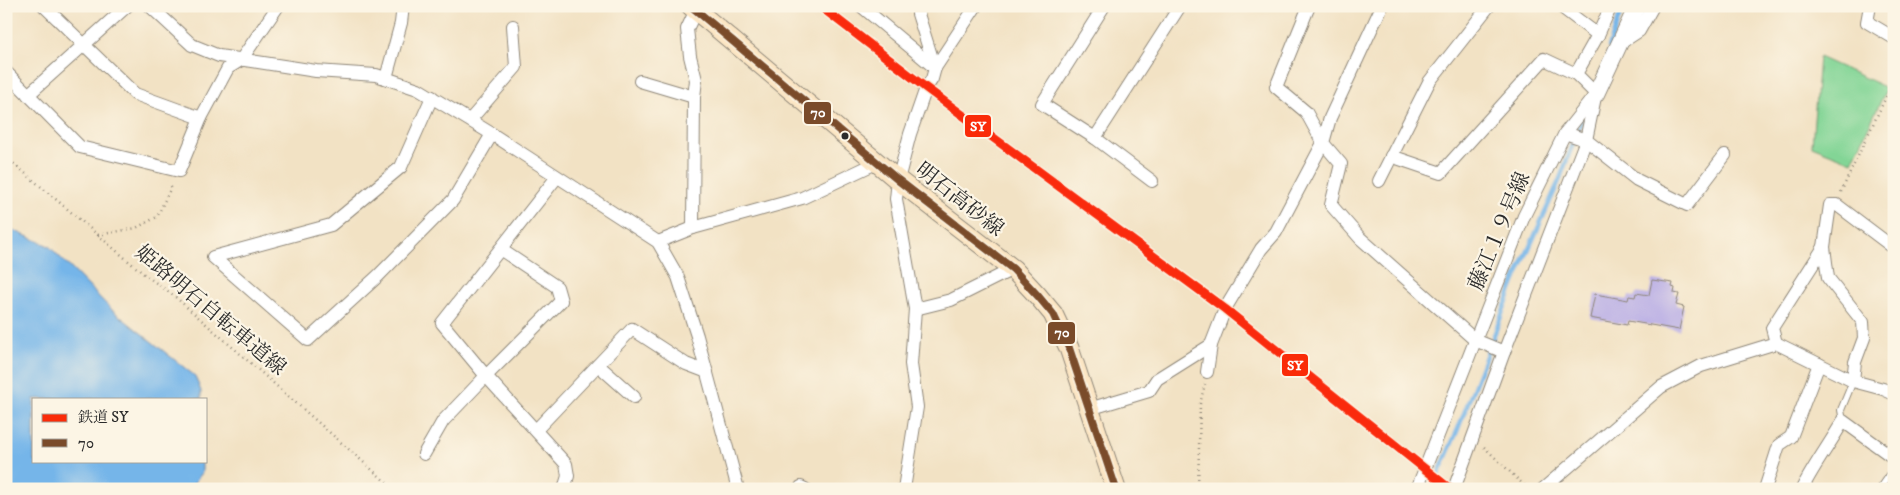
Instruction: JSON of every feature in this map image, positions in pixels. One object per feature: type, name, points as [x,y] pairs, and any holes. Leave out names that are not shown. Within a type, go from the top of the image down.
[{"type":"main road","name":"明石高砂線","points":[[693,8],[898,180],[1013,269],[1053,314],[1069,348],[1116,489]]},
{"type":"street","points":[[44,6],[135,94],[201,118]]},
{"type":"street","points":[[28,95],[127,6]]},
{"type":"street","points":[[150,6],[192,44],[219,56],[316,71],[376,75],[418,89],[492,134],[658,242],[678,277],[698,336],[738,489]]},
{"type":"street","points":[[6,72],[80,147],[179,171],[201,118],[228,68],[241,60],[278,6]]},
{"type":"street","points":[[386,78],[401,23],[403,6]]},
{"type":"street","points":[[861,6],[935,68]]},
{"type":"street","points":[[919,6],[918,14],[935,68]]},
{"type":"street","points":[[904,489],[916,407],[911,364],[915,309],[896,199],[898,180],[910,134],[926,88],[932,79],[935,68],[976,6]]},
{"type":"street","points":[[1095,138],[1180,6]]},
{"type":"street","points":[[1309,6],[1276,87],[1306,112],[1323,143],[1341,164],[1331,205],[1360,238],[1475,340],[1504,352]]},
{"type":"street","points":[[1208,372],[1211,345],[1225,309],[1260,249],[1276,232],[1323,143],[1330,118],[1382,6]]},
{"type":"street","points":[[1379,181],[1429,82],[1488,6]]},
{"type":"street","points":[[1560,6],[1598,35]]},
{"type":"street","points":[[1576,74],[1598,35],[1611,6]]},
{"type":"street","points":[[1454,489],[1504,352],[1586,140],[1596,94],[1637,6]]},
{"type":"street","points":[[1618,46],[1639,31],[1653,6]]},
{"type":"street","points":[[1870,6],[1867,22],[1894,38]]},
{"type":"street","points":[[1102,7],[1042,104],[1095,138],[1152,181]]},
{"type":"street","points":[[693,8],[687,28],[690,56],[696,80],[694,97],[693,228]]},
{"type":"street","points":[[470,120],[516,67],[513,26]]},
{"type":"street","points":[[1392,156],[1441,173],[1544,59],[1576,74],[1596,94]]},
{"type":"street","points":[[640,81],[694,97]]},
{"type":"street","name":"藤江１９号線","points":[[1417,489],[1524,216],[1565,133],[1596,94]]},
{"type":"street","points":[[432,97],[401,167],[331,225],[213,257],[308,340],[378,276],[453,200],[492,134]]},
{"type":"street","points":[[1565,133],[1586,140],[1637,180],[1687,205],[1725,155]]},
{"type":"street","points":[[658,242],[693,228],[802,198],[878,162]]},
{"type":"street","points":[[558,177],[442,323],[486,376],[566,464],[568,476],[564,489]]},
{"type":"street","points":[[1853,381],[1855,362],[1864,338],[1863,322],[1828,278],[1824,247],[1830,205],[1837,205],[1894,248]]},
{"type":"street","points":[[1776,343],[1772,328],[1824,247]]},
{"type":"street","points":[[424,454],[443,421],[561,301],[558,287],[500,249]]},
{"type":"street","points":[[915,309],[951,300],[1013,269]]},
{"type":"street","points":[[536,430],[632,329],[686,364],[707,372]]},
{"type":"street","points":[[1543,489],[1661,387],[1702,366],[1776,343],[1853,381],[1894,394]]},
{"type":"street","points":[[1089,408],[1149,391],[1157,379],[1211,345]]},
{"type":"street","points":[[1765,489],[1779,445],[1791,437],[1819,364]]},
{"type":"street","points":[[598,365],[634,397]]},
{"type":"street","points":[[1802,489],[1814,466],[1828,448],[1843,421],[1894,458]]},
{"type":"lane","points":[[1843,421],[1842,410],[1853,381]]},
{"type":"lane","points":[[1880,489],[1894,469]]},
{"type":"path","points":[[1837,205],[1840,194],[1894,80]]},
{"type":"path","name":"姫路明石自転車道線","points":[[6,157],[98,236],[195,314],[394,489]]},
{"type":"path","points":[[98,236],[136,228],[157,217],[179,171]]},
{"type":"path","points":[[1198,489],[1200,404],[1208,372]]},
{"type":"path","points":[[1474,437],[1528,489]]},
{"type":"green space","points":[[1819,57],[1887,88],[1852,162],[1812,146]]},
{"type":"water","points":[[6,227],[49,246],[112,310],[195,376],[201,391],[201,398],[32,398],[32,462],[202,462],[202,473],[189,489],[6,489]]},
{"type":"building","points":[[1652,280],[1673,283],[1674,293],[1679,294],[1676,305],[1684,307],[1679,330],[1628,321],[1627,325],[1590,318],[1595,294],[1628,300],[1629,296],[1635,297],[1636,293],[1649,295]]},
{"type":"waterway","points":[[1609,47],[1623,6]]},
{"type":"waterway","points":[[1432,489],[1458,429],[1515,280],[1559,181],[1582,120]]},
{"type":"rail line","name":"SY","points":[[820,6],[926,88],[1225,309],[1450,489]]},
{"type":"transit line","name":"70","points":[[691,6],[898,180],[1013,269],[1038,296],[1053,314],[1069,348],[1116,489]]}]
